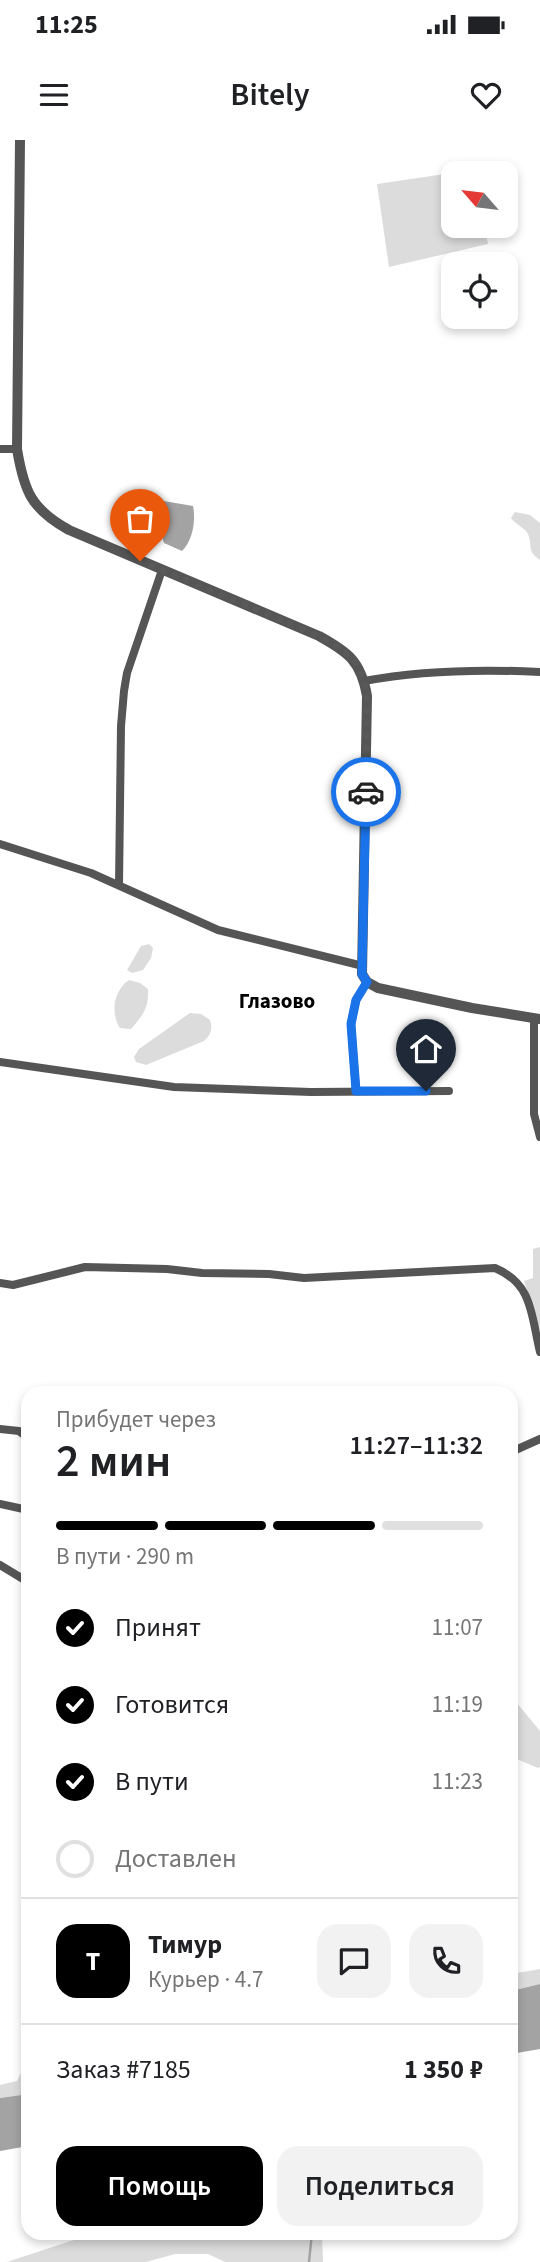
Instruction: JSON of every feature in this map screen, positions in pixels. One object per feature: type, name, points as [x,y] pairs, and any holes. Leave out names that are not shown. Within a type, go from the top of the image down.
[{"type":"street","points":[[20,140],[18,449],[21,472],[38,510],[69,530],[319,636],[351,656],[364,681],[367,707],[362,974],[367,982],[378,988],[537,1018],[534,1114],[540,1137]]},
{"type":"street","points":[[0,449],[18,449]]},
{"type":"street","points":[[119,885],[124,691],[127,673],[162,570]]},
{"type":"street","points":[[364,681],[436,671],[540,672]]},
{"type":"street","points":[[0,844],[119,885],[218,930],[363,966]]},
{"type":"street","points":[[356,1091],[352,1017],[356,1000],[367,982]]},
{"type":"street","points":[[0,1062],[174,1087],[449,1091]]},
{"type":"street","points":[[0,1283],[13,1285],[85,1267],[269,1274],[304,1278],[495,1268],[517,1279],[525,1291],[540,1352]]},
{"type":"street","points":[[0,1429],[21,1433]]},
{"type":"street","points":[[518,1449],[540,1439]]},
{"type":"street","points":[[0,1504],[21,1508]]},
{"type":"street","points":[[0,1565],[21,1578]]},
{"type":"shaded area","points":[[441,175],[441,238],[487,238],[488,244],[454,252],[441,252],[441,255],[389,267],[377,184]]},
{"type":"shaded area","points":[[152,499],[193,506],[193,530],[182,551],[164,543],[158,522],[148,506]]},
{"type":"shaded area","points":[[515,512],[530,515],[540,523],[540,560],[531,551],[527,532],[511,518]]},
{"type":"shaded area","points":[[149,944],[153,948],[151,958],[143,970],[132,973],[127,970],[141,946]]},
{"type":"shaded area","points":[[129,980],[148,989],[144,1011],[131,1029],[120,1028],[114,1009],[120,990]]},
{"type":"shaded area","points":[[190,1013],[201,1014],[210,1020],[211,1031],[204,1041],[146,1065],[136,1062],[134,1057],[139,1049]]},
{"type":"shaded area","points":[[540,1247],[540,1330],[524,1281],[533,1278],[533,1249]]},
{"type":"shaded area","points":[[518,1704],[540,1731],[540,1767],[519,1760]]},
{"type":"shaded area","points":[[540,1969],[540,1984],[518,1989],[518,1973]]},
{"type":"shaded area","points":[[540,1984],[540,2049],[518,2053],[518,1989]]},
{"type":"shaded area","points":[[21,2072],[21,2095],[0,2098],[0,2085],[17,2081]]},
{"type":"shaded area","points":[[21,2095],[21,2147],[0,2151],[0,2098]]},
{"type":"shaded area","points":[[74,2240],[322,2240],[323,2262],[225,2262],[208,2254],[175,2254],[146,2262],[7,2262]]},
{"type":"waterway","points":[[309,2262],[311,2240]]},
{"type":"way so far","points":[[140,561],[319,636],[351,656],[364,681],[367,696],[366,792]]},
{"type":"district","name":"Глазово","points":[[277,1001]]},
{"type":"route","points":[[366,792],[362,974],[367,982],[356,1000],[351,1024],[356,1091],[426,1091]]}]
